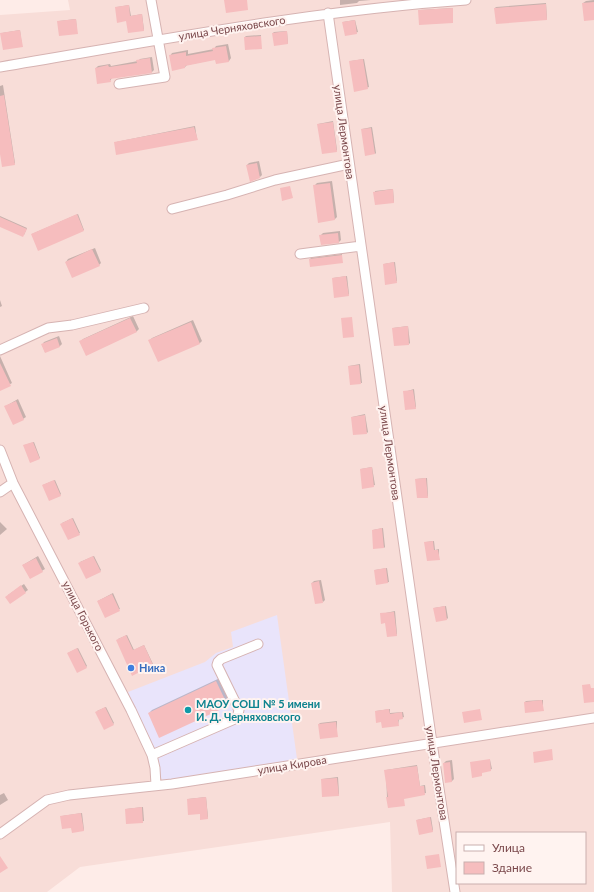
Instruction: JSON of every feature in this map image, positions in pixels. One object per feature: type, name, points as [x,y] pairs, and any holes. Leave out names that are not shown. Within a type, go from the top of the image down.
[{"type":"street","points":[[119,84],[165,77],[151,0]]},
{"type":"street","name":"улица Черняховского","points":[[0,68],[158,40],[328,13],[466,0]]},
{"type":"street","name":"улица Лермонтова","points":[[328,13],[432,743],[455,892]]},
{"type":"street","points":[[172,209],[227,196],[275,180],[349,164]]},
{"type":"street","points":[[300,254],[361,246]]},
{"type":"street","points":[[0,350],[48,328],[72,325],[144,308]]},
{"type":"street","name":"улица Горького","points":[[0,450],[13,482],[131,710],[152,755],[155,768],[156,785]]},
{"type":"street","points":[[0,492],[13,482]]},
{"type":"street","points":[[152,755],[237,718],[239,710],[218,665],[218,662],[221,659],[258,644]]},
{"type":"street","name":"улица Кирова","points":[[0,834],[47,800],[69,795],[180,782],[594,718]]},
{"type":"shaded area","points":[[68,0],[594,0],[594,892],[392,892],[390,822],[80,867],[47,892],[0,892],[0,15],[70,10]]},
{"type":"shaded area","points":[[277,615],[297,759],[203,776],[162,780],[128,692],[205,662],[216,653],[233,647],[231,632]]},
{"type":"building","points":[[224,0],[247,0],[248,10],[226,13]]},
{"type":"building","points":[[594,2],[594,20],[584,21],[582,3]]},
{"type":"building","points":[[546,4],[547,20],[496,24],[494,8]]},
{"type":"building","points":[[129,5],[130,16],[142,14],[144,31],[128,33],[126,21],[117,23],[115,7]]},
{"type":"building","points":[[453,8],[453,23],[419,25],[418,10]]},
{"type":"building","points":[[76,19],[78,34],[59,36],[57,21]]},
{"type":"building","points":[[355,20],[357,34],[345,36],[342,22]]},
{"type":"building","points":[[20,30],[23,47],[3,50],[0,33]]},
{"type":"building","points":[[287,31],[288,44],[274,46],[272,33]]},
{"type":"building","points":[[261,36],[262,49],[245,50],[244,37]]},
{"type":"building","points":[[226,46],[229,62],[216,64],[215,60],[185,66],[185,68],[172,71],[169,55],[186,52],[186,56],[213,51],[212,48]]},
{"type":"building","points":[[150,58],[152,73],[110,79],[111,82],[97,84],[95,68],[108,65],[109,67],[137,63],[136,60]]},
{"type":"building","points":[[363,59],[368,89],[354,92],[349,61]]},
{"type":"building","points":[[4,95],[15,165],[2,167],[0,154],[0,96]]},
{"type":"building","points":[[333,122],[337,152],[322,154],[317,124]]},
{"type":"building","points":[[194,127],[198,140],[116,155],[114,142]]},
{"type":"building","points":[[371,128],[375,154],[365,156],[361,129]]},
{"type":"building","points":[[257,163],[260,178],[250,182],[246,165]]},
{"type":"building","points":[[330,183],[335,220],[318,223],[313,185]]},
{"type":"building","points":[[290,186],[293,198],[282,201],[280,188]]},
{"type":"building","points":[[393,189],[394,203],[375,205],[373,192]]},
{"type":"building","points":[[77,214],[84,231],[38,251],[31,234]]},
{"type":"building","points":[[0,217],[27,229],[23,237],[0,227]]},
{"type":"building","points":[[338,233],[339,243],[321,245],[319,235]]},
{"type":"building","points":[[92,249],[100,266],[72,278],[65,262]]},
{"type":"building","points":[[342,255],[343,263],[310,267],[309,259]]},
{"type":"building","points":[[394,262],[397,283],[385,285],[383,264]]},
{"type":"building","points":[[346,276],[349,296],[334,298],[332,278]]},
{"type":"building","points":[[352,317],[354,337],[343,338],[341,318]]},
{"type":"building","points":[[130,318],[137,332],[86,356],[79,341]]},
{"type":"building","points":[[191,322],[200,344],[158,362],[148,340]]},
{"type":"building","points":[[408,326],[409,345],[394,346],[392,328]]},
{"type":"building","points":[[57,338],[60,347],[45,353],[41,344]]},
{"type":"building","points":[[0,363],[11,386],[0,391]]},
{"type":"building","points":[[359,365],[361,384],[350,385],[348,366]]},
{"type":"building","points":[[413,390],[416,409],[405,410],[403,391]]},
{"type":"building","points":[[16,401],[24,420],[13,425],[4,406]]},
{"type":"building","points":[[365,415],[367,434],[353,435],[351,417]]},
{"type":"building","points":[[33,442],[40,459],[30,463],[23,445]]},
{"type":"building","points":[[372,467],[374,487],[362,489],[360,469]]},
{"type":"building","points":[[426,478],[428,498],[417,498],[415,479]]},
{"type":"building","points":[[54,480],[61,496],[49,501],[42,485]]},
{"type":"building","points":[[72,518],[80,535],[68,540],[60,524]]},
{"type":"building","points":[[382,528],[384,548],[373,549],[372,530]]},
{"type":"building","points":[[433,541],[434,550],[438,550],[440,560],[427,561],[424,542]]},
{"type":"building","points":[[93,556],[101,572],[86,579],[78,563]]},
{"type":"building","points":[[36,558],[43,572],[30,579],[22,565]]},
{"type":"building","points":[[386,568],[388,583],[376,585],[374,570]]},
{"type":"building","points":[[319,581],[323,603],[315,604],[311,583]]},
{"type":"building","points":[[21,585],[26,593],[10,604],[5,597]]},
{"type":"building","points":[[112,594],[120,611],[105,618],[97,601]]},
{"type":"building","points":[[445,606],[447,620],[436,622],[433,608]]},
{"type":"building","points":[[394,612],[397,636],[387,637],[385,623],[381,624],[380,613]]},
{"type":"building","points":[[126,635],[133,650],[144,645],[153,665],[132,676],[116,640]]},
{"type":"building","points":[[77,648],[87,668],[77,673],[67,653]]},
{"type":"building","name":"МАОУ СОШ № 5 имени И. Д. Черняховского","points":[[216,681],[228,706],[159,738],[148,713]]},
{"type":"building","points":[[590,684],[591,688],[594,688],[594,702],[584,703],[582,685]]},
{"type":"building","points":[[542,700],[544,711],[525,713],[524,702]]},
{"type":"building","points":[[105,707],[114,725],[104,730],[95,712]]},
{"type":"building","points":[[389,709],[390,714],[402,712],[403,719],[398,720],[399,726],[382,728],[381,722],[376,723],[375,711]]},
{"type":"building","points":[[480,709],[482,720],[464,723],[462,712]]},
{"type":"building","points":[[336,722],[338,737],[320,739],[318,724]]},
{"type":"building","points":[[552,749],[553,760],[534,763],[533,752]]},
{"type":"building","points":[[490,759],[491,771],[482,773],[482,776],[472,778],[470,762]]},
{"type":"building","points":[[450,762],[452,782],[445,783],[443,763]]},
{"type":"building","points":[[417,766],[420,786],[424,786],[425,795],[404,799],[405,806],[388,808],[384,770]]},
{"type":"building","points":[[337,778],[339,796],[322,797],[321,779]]},
{"type":"building","points":[[206,797],[208,819],[200,820],[200,814],[188,815],[187,799]]},
{"type":"building","points":[[142,807],[143,823],[126,824],[125,809]]},
{"type":"building","points":[[81,813],[84,831],[72,833],[71,828],[62,829],[60,816]]},
{"type":"building","points":[[430,817],[433,832],[419,835],[416,820]]},
{"type":"building","points":[[439,854],[441,867],[427,869],[425,856]]},
{"type":"building","points":[[0,856],[8,868],[0,873]]},
{"type":"place","name":"Ника","points":[[131,668]]},
{"type":"place","name":"МАОУ СОШ № 5 имени И. Д. Черняховского","points":[[188,710]]}]
